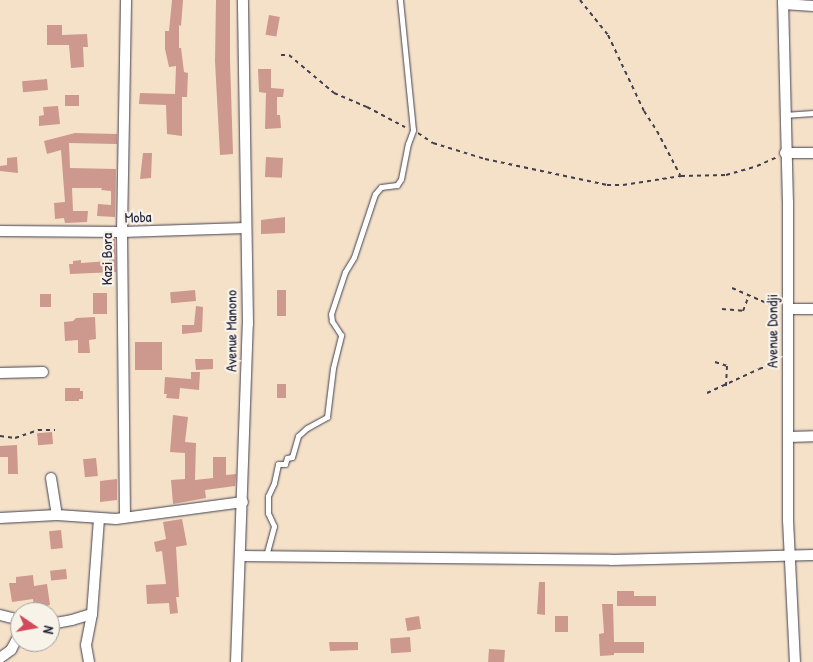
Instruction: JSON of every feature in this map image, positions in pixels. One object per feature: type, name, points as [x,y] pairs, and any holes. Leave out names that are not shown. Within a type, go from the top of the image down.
[{"type":"street","name":"Kazi Bora","points":[[125,517],[122,232],[126,0]]},
{"type":"street","name":"Avenue Manono","points":[[236,662],[248,324],[243,0]]},
{"type":"street","points":[[783,2],[813,6]]},
{"type":"street","name":"Avenue Dondji","points":[[783,2],[789,309],[787,361],[789,437],[788,520],[795,662]]},
{"type":"street","points":[[786,153],[813,152]]},
{"type":"street","name":"Moba","points":[[0,231],[122,232],[246,228]]},
{"type":"street","points":[[789,309],[813,309]]},
{"type":"street","points":[[0,373],[43,372]]},
{"type":"street","points":[[789,437],[813,436]]},
{"type":"street","points":[[51,478],[57,515]]},
{"type":"street","points":[[0,518],[57,515],[99,518],[125,517],[243,502]]},
{"type":"street","points":[[89,662],[86,645],[92,614],[99,518]]},
{"type":"street","points":[[241,556],[611,560],[813,555]]},
{"type":"street","points":[[60,622],[92,614]]},
{"type":"lane","points":[[265,557],[274,526],[268,514],[268,496],[274,483],[278,464],[285,464],[287,458],[292,457],[298,436],[307,428],[328,417],[333,368],[342,334],[332,322],[331,314],[336,297],[345,272],[354,257],[375,194],[381,187],[397,185],[401,179],[408,144],[413,130],[412,106],[404,57],[400,0]]},
{"type":"lane","points":[[784,115],[813,113]]},
{"type":"path","points":[[580,0],[608,35],[644,111],[681,176]]},
{"type":"path","points":[[281,55],[289,55],[334,93],[368,107],[413,130],[432,143],[470,155],[607,185],[623,185],[681,176],[726,174],[757,166],[786,153]]},
{"type":"path","points":[[732,288],[780,309],[789,309]]},
{"type":"path","points":[[722,309],[743,312],[749,295]]},
{"type":"path","points":[[708,393],[759,369],[787,361]]},
{"type":"path","points":[[715,362],[727,366],[726,386]]},
{"type":"path","points":[[0,436],[15,438],[38,430],[55,430]]},
{"type":"building","points":[[172,0],[183,0],[181,26],[179,25],[179,48],[181,48],[184,72],[188,73],[187,97],[182,97],[182,136],[167,134],[166,105],[139,104],[140,93],[175,94],[176,66],[169,67],[165,49],[165,31],[169,31]]},
{"type":"building","points":[[216,0],[230,0],[233,154],[220,155],[215,61]]},
{"type":"building","points":[[269,15],[280,17],[276,37],[266,35]]},
{"type":"building","points":[[47,25],[62,25],[62,35],[87,34],[88,47],[83,47],[84,67],[71,68],[69,45],[47,45]]},
{"type":"building","points":[[258,69],[271,69],[271,88],[284,89],[283,97],[277,97],[277,115],[280,115],[281,128],[265,129],[266,93],[259,92]]},
{"type":"building","points":[[47,79],[48,90],[23,92],[22,81]]},
{"type":"building","points":[[65,95],[79,95],[79,106],[65,106]]},
{"type":"building","points":[[58,106],[60,124],[39,126],[39,116],[44,115],[43,107]]},
{"type":"building","points":[[75,133],[117,134],[117,144],[69,143],[70,168],[116,169],[115,217],[97,216],[98,204],[111,205],[111,191],[101,190],[102,188],[72,188],[73,211],[88,211],[87,222],[65,223],[64,218],[55,219],[54,203],[65,202],[61,150],[47,154],[44,141]]},
{"type":"building","points":[[143,153],[152,153],[151,178],[140,179]]},
{"type":"building","points":[[17,157],[18,173],[0,171],[0,166],[7,165],[7,158]]},
{"type":"building","points":[[266,157],[283,158],[282,178],[265,177]]},
{"type":"building","points":[[285,217],[285,233],[261,234],[261,220]]},
{"type":"building","points":[[108,239],[115,239],[116,272],[70,274],[69,264],[73,264],[73,261],[81,260],[81,263],[109,261]]},
{"type":"building","points":[[195,290],[196,301],[171,303],[170,292]]},
{"type":"building","points":[[277,290],[286,290],[286,316],[277,316]]},
{"type":"building","points":[[93,293],[107,293],[107,314],[93,314]]},
{"type":"building","points":[[40,294],[51,294],[51,307],[40,307]]},
{"type":"building","points":[[196,306],[203,307],[202,332],[182,334],[182,325],[194,325]]},
{"type":"building","points":[[95,317],[96,339],[89,340],[90,353],[78,353],[78,340],[65,341],[64,322],[73,321],[76,318]]},
{"type":"building","points":[[135,342],[162,342],[162,370],[135,370]]},
{"type":"building","points":[[195,359],[213,359],[213,369],[196,370]]},
{"type":"building","points":[[191,372],[200,372],[199,390],[180,388],[179,399],[166,398],[167,394],[164,394],[165,377],[191,379]]},
{"type":"building","points":[[277,384],[286,384],[286,398],[277,398]]},
{"type":"building","points":[[65,388],[80,388],[80,391],[83,391],[83,399],[79,399],[79,401],[65,401]]},
{"type":"building","points":[[173,415],[188,417],[185,442],[196,443],[195,480],[213,478],[213,457],[226,457],[226,475],[236,474],[235,486],[205,490],[206,498],[173,504],[171,480],[185,479],[185,453],[170,452]]},
{"type":"building","points":[[52,432],[53,444],[38,445],[37,433]]},
{"type":"building","points":[[17,445],[18,474],[8,474],[8,457],[0,457],[0,446]]},
{"type":"building","points":[[96,458],[98,476],[85,477],[83,459]]},
{"type":"building","points":[[117,479],[117,500],[100,502],[100,481]]},
{"type":"building","points":[[182,519],[187,545],[176,547],[179,597],[176,597],[178,613],[170,614],[169,603],[147,604],[146,585],[166,584],[162,551],[156,552],[154,542],[166,539],[163,522]]},
{"type":"building","points":[[61,530],[63,548],[51,549],[49,531]]},
{"type":"building","points":[[66,569],[67,579],[51,581],[50,571]]},
{"type":"building","points":[[33,575],[34,586],[47,584],[50,602],[33,602],[33,599],[12,602],[9,583],[16,583],[16,577]]},
{"type":"building","points":[[539,582],[545,582],[545,615],[537,614]]},
{"type":"building","points":[[617,591],[634,591],[634,596],[656,596],[656,606],[617,606]]},
{"type":"building","points":[[602,604],[613,604],[614,642],[644,642],[644,653],[614,653],[614,655],[600,656],[599,634],[604,633]]},
{"type":"building","points":[[419,616],[421,629],[407,631],[405,618]]},
{"type":"building","points":[[555,616],[568,616],[568,632],[555,632]]},
{"type":"building","points":[[410,637],[411,652],[391,653],[390,638]]},
{"type":"building","points":[[329,642],[358,642],[358,650],[330,651]]},
{"type":"building","points":[[489,649],[505,650],[504,662],[488,662]]}]
